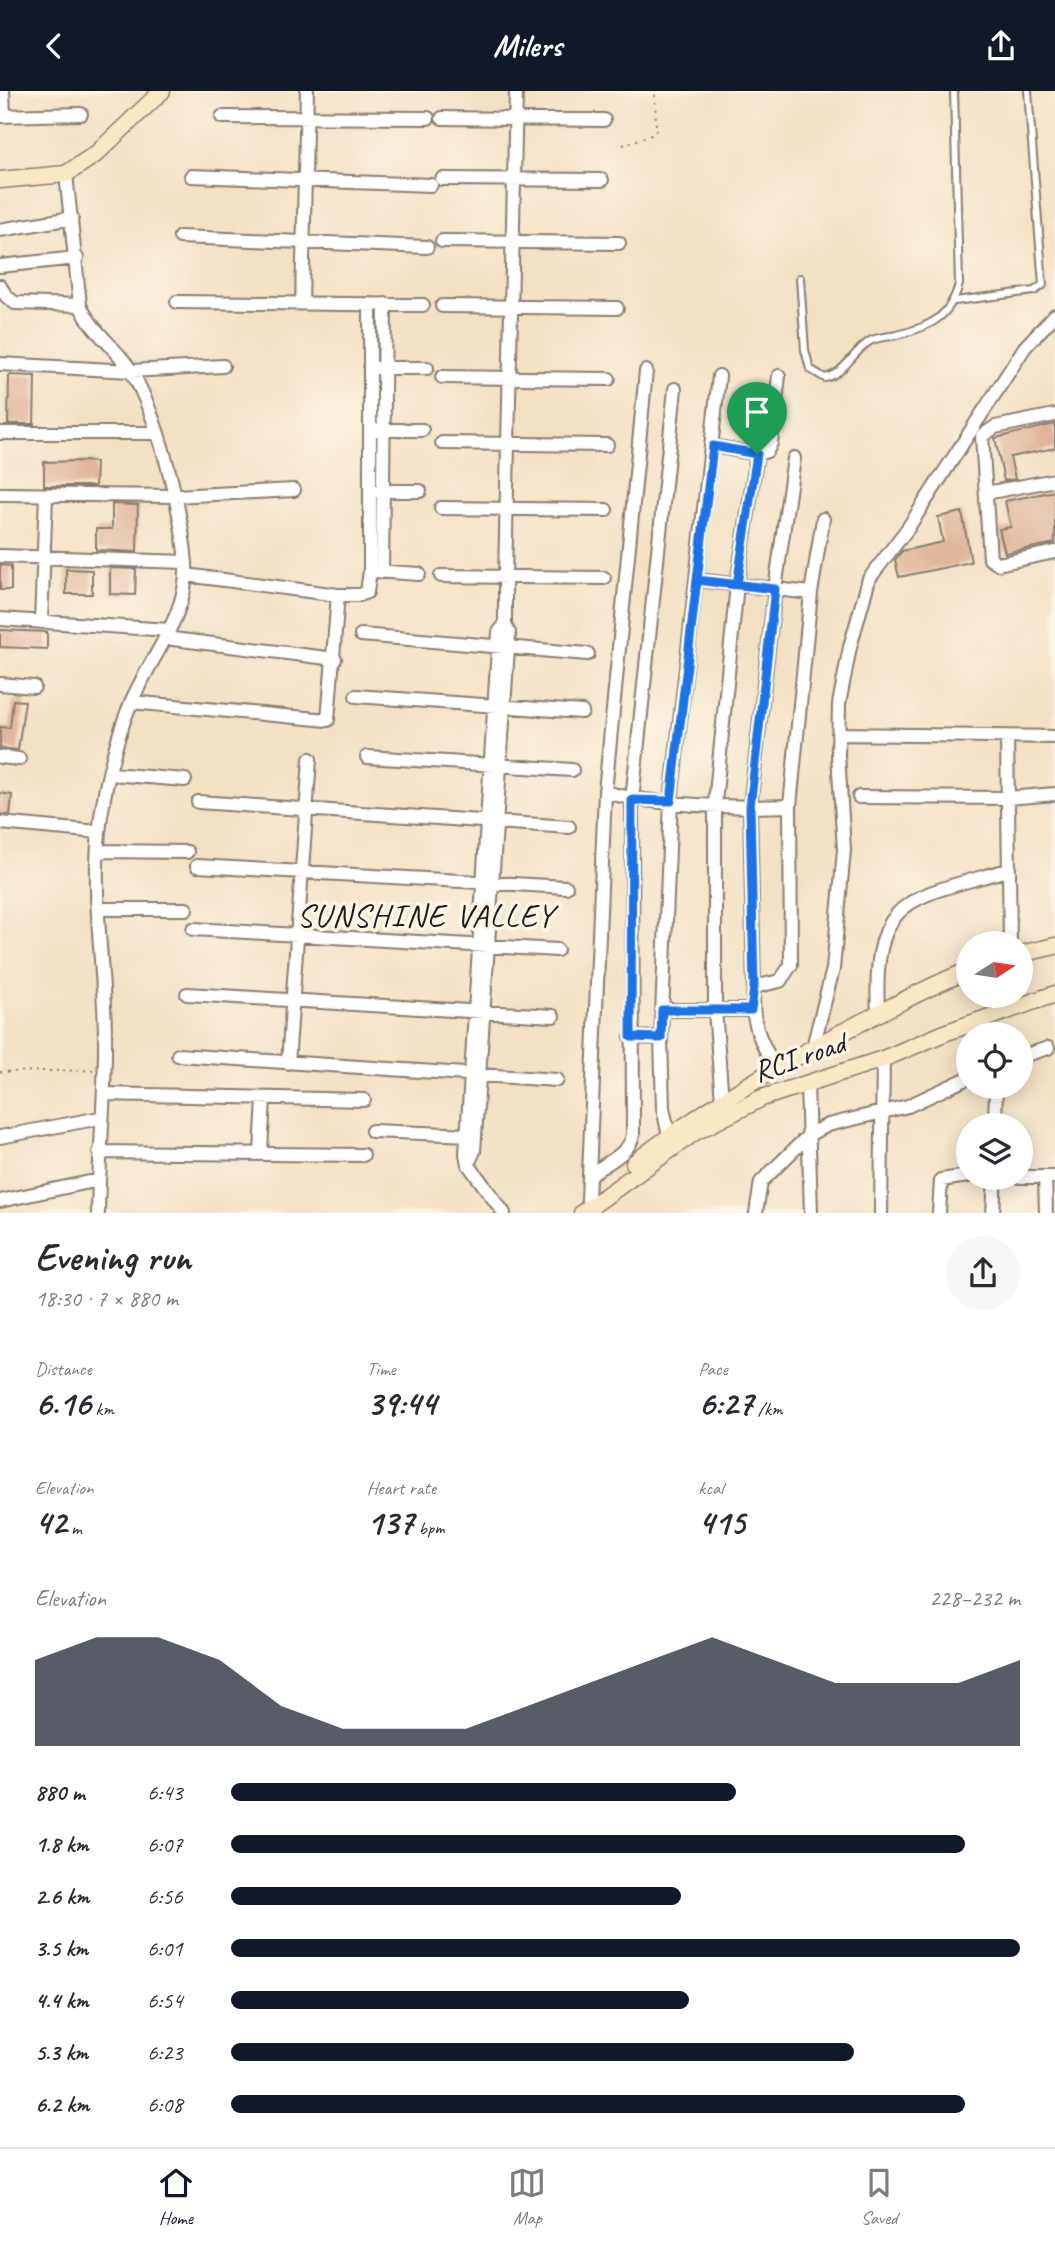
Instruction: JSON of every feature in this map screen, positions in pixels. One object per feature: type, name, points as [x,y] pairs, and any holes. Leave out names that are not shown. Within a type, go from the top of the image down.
[{"type":"main road","points":[[0,180],[66,174],[96,155],[162,91]]},
{"type":"main road","points":[[1033,951],[1055,946]]},
{"type":"main road","points":[[570,1213],[585,1206],[669,1136],[776,1067],[956,977]]},
{"type":"main road","name":"RCI road","points":[[585,1206],[695,1132],[762,1098],[883,1059],[947,1032],[1055,994]]},
{"type":"street","points":[[3,91],[2,116],[82,114]]},
{"type":"street","points":[[302,303],[307,91]]},
{"type":"street","points":[[504,1213],[468,1164],[500,705],[503,647],[499,632],[505,625],[516,91]]},
{"type":"street","points":[[222,117],[428,118]]},
{"type":"street","points":[[442,118],[604,120]]},
{"type":"street","points":[[66,174],[80,305],[87,322],[131,371],[157,433],[174,496],[186,568],[167,634],[131,702],[119,736],[99,832],[104,1094],[100,1118],[98,1213]]},
{"type":"street","points":[[191,176],[305,183],[602,180]]},
{"type":"street","points":[[0,230],[72,218]]},
{"type":"street","points":[[180,237],[427,247]]},
{"type":"street","points":[[442,241],[619,243]]},
{"type":"street","points":[[0,266],[77,258]]},
{"type":"street","points":[[0,286],[15,303],[80,305]]},
{"type":"street","points":[[177,302],[423,305]]},
{"type":"street","points":[[370,304],[368,491],[376,571]]},
{"type":"street","points":[[0,557],[186,568],[338,595],[360,595],[367,592],[376,571],[382,491],[384,305]]},
{"type":"street","points":[[442,306],[617,308]]},
{"type":"street","points":[[813,1047],[834,962],[844,850],[839,704],[850,647],[869,579],[908,528],[1025,347],[1055,315]]},
{"type":"street","points":[[0,364],[131,371],[223,366]]},
{"type":"street","points":[[370,367],[427,368]]},
{"type":"street","points":[[585,1206],[591,1174],[605,792],[646,371]]},
{"type":"street","points":[[669,1136],[663,1108],[661,1038],[671,801],[719,376]]},
{"type":"street","points":[[713,446],[757,454],[766,451],[771,443],[779,376]]},
{"type":"street","points":[[442,377],[609,379]]},
{"type":"street","points":[[591,1174],[624,1151],[632,1141],[632,800],[675,389]]},
{"type":"street","points":[[1055,415],[996,427],[982,436],[990,559],[998,564],[1055,552]]},
{"type":"street","points":[[368,429],[422,430]]},
{"type":"street","points":[[0,433],[157,433]]},
{"type":"street","points":[[442,443],[607,445]]},
{"type":"street","points":[[722,1101],[715,1010],[715,803],[737,585],[757,454]]},
{"type":"street","points":[[776,1067],[761,1045],[751,1010],[754,987],[750,807],[775,589],[794,458]]},
{"type":"street","points":[[986,493],[1055,481]]},
{"type":"street","points":[[0,494],[174,496],[294,490]]},
{"type":"street","points":[[368,491],[420,491]]},
{"type":"street","points":[[41,622],[46,496]]},
{"type":"street","points":[[441,508],[606,510]]},
{"type":"street","points":[[754,987],[780,981],[791,965],[790,806],[811,593],[823,519]]},
{"type":"street","points":[[376,571],[419,574]]},
{"type":"street","points":[[442,576],[604,578]]},
{"type":"street","points":[[697,580],[811,593]]},
{"type":"street","points":[[131,702],[323,722],[330,718],[338,595]]},
{"type":"street","points":[[0,619],[167,634],[335,659]]},
{"type":"street","points":[[360,635],[588,654]]},
{"type":"street","points":[[0,684],[34,687]]},
{"type":"street","points":[[356,696],[582,712]]},
{"type":"street","points":[[838,734],[1055,737]]},
{"type":"street","points":[[1007,738],[1010,931]]},
{"type":"street","points":[[0,757],[19,759]]},
{"type":"street","points":[[367,757],[572,770]]},
{"type":"street","points":[[288,1063],[310,759]]},
{"type":"street","points":[[111,774],[186,779]]},
{"type":"street","points":[[605,792],[632,800],[750,807],[790,806]]},
{"type":"street","points":[[859,797],[1008,797],[1055,794]]},
{"type":"street","points":[[198,803],[569,827]]},
{"type":"street","points":[[0,823],[99,832]]},
{"type":"street","points":[[99,851],[187,852]]},
{"type":"street","points":[[197,866],[566,887]]},
{"type":"street","points":[[878,1014],[878,952],[893,915],[918,896],[1007,870]]},
{"type":"street","points":[[99,909],[186,909]]},
{"type":"street","points":[[193,929],[557,950]]},
{"type":"street","points":[[187,994],[553,1016]]},
{"type":"street","points":[[662,1010],[751,1010]]},
{"type":"street","points":[[631,1037],[661,1038]]},
{"type":"street","points":[[1033,1052],[1048,1048]]},
{"type":"street","points":[[178,1055],[557,1080]]},
{"type":"street","points":[[881,1213],[883,1059]]},
{"type":"street","points":[[807,1082],[811,1213]]},
{"type":"street","points":[[756,1213],[761,1182],[810,1134],[828,1125],[908,1106],[956,1084]]},
{"type":"street","points":[[104,1094],[364,1100]]},
{"type":"street","points":[[261,1151],[264,1098]]},
{"type":"street","points":[[0,1137],[100,1118]]},
{"type":"street","points":[[372,1131],[470,1135]]},
{"type":"street","points":[[99,1152],[261,1151],[363,1155]]},
{"type":"street","points":[[1046,1213],[1050,1177]]},
{"type":"street","points":[[939,1213],[941,1180],[956,1178]]},
{"type":"street","points":[[0,1201],[99,1179]]},
{"type":"street","points":[[993,1213],[994,1190]]},
{"type":"lane","points":[[800,278],[805,351],[810,369],[825,378],[842,371],[859,349],[873,339],[933,324],[947,313],[955,301],[959,284],[954,91]]},
{"type":"lane","points":[[955,301],[1034,291],[1042,285],[1028,91]]},
{"type":"path","points":[[623,145],[651,135],[656,130],[655,91]]},
{"type":"path","points":[[0,1072],[104,1070]]},
{"type":"building","points":[[9,375],[35,376],[34,424],[8,424]]},
{"type":"building","points":[[1055,424],[1055,448],[1010,457],[1015,479],[1004,481],[995,438]]},
{"type":"building","points":[[44,462],[96,462],[95,486],[44,486]]},
{"type":"building","points":[[1055,491],[1055,543],[1005,553],[999,529],[1011,527],[1005,501]]},
{"type":"building","points":[[112,504],[138,505],[137,552],[96,550],[96,529],[112,529]]},
{"type":"building","points":[[962,512],[971,562],[899,577],[895,560],[902,551],[943,542],[938,517]]},
{"type":"building","points":[[0,565],[11,566],[11,590],[0,590]]},
{"type":"building","points":[[110,568],[136,569],[135,595],[110,594]]},
{"type":"building","points":[[66,569],[92,570],[92,594],[66,594]]},
{"type":"building","points":[[0,630],[47,632],[47,649],[0,647]]},
{"type":"building","points":[[13,700],[25,701],[18,750],[0,748],[0,727],[10,728]]},
{"type":"building","points":[[0,793],[12,795],[10,815],[0,814]]},
{"type":"district","name":"SUNSHINE VALLEY","points":[[426,915]]},
{"type":"route","points":[[757,454],[713,446],[697,580],[775,589],[750,807],[754,987],[751,1010],[662,1010],[661,1038],[631,1037],[632,800],[671,801],[697,580],[737,585],[757,454]]}]
